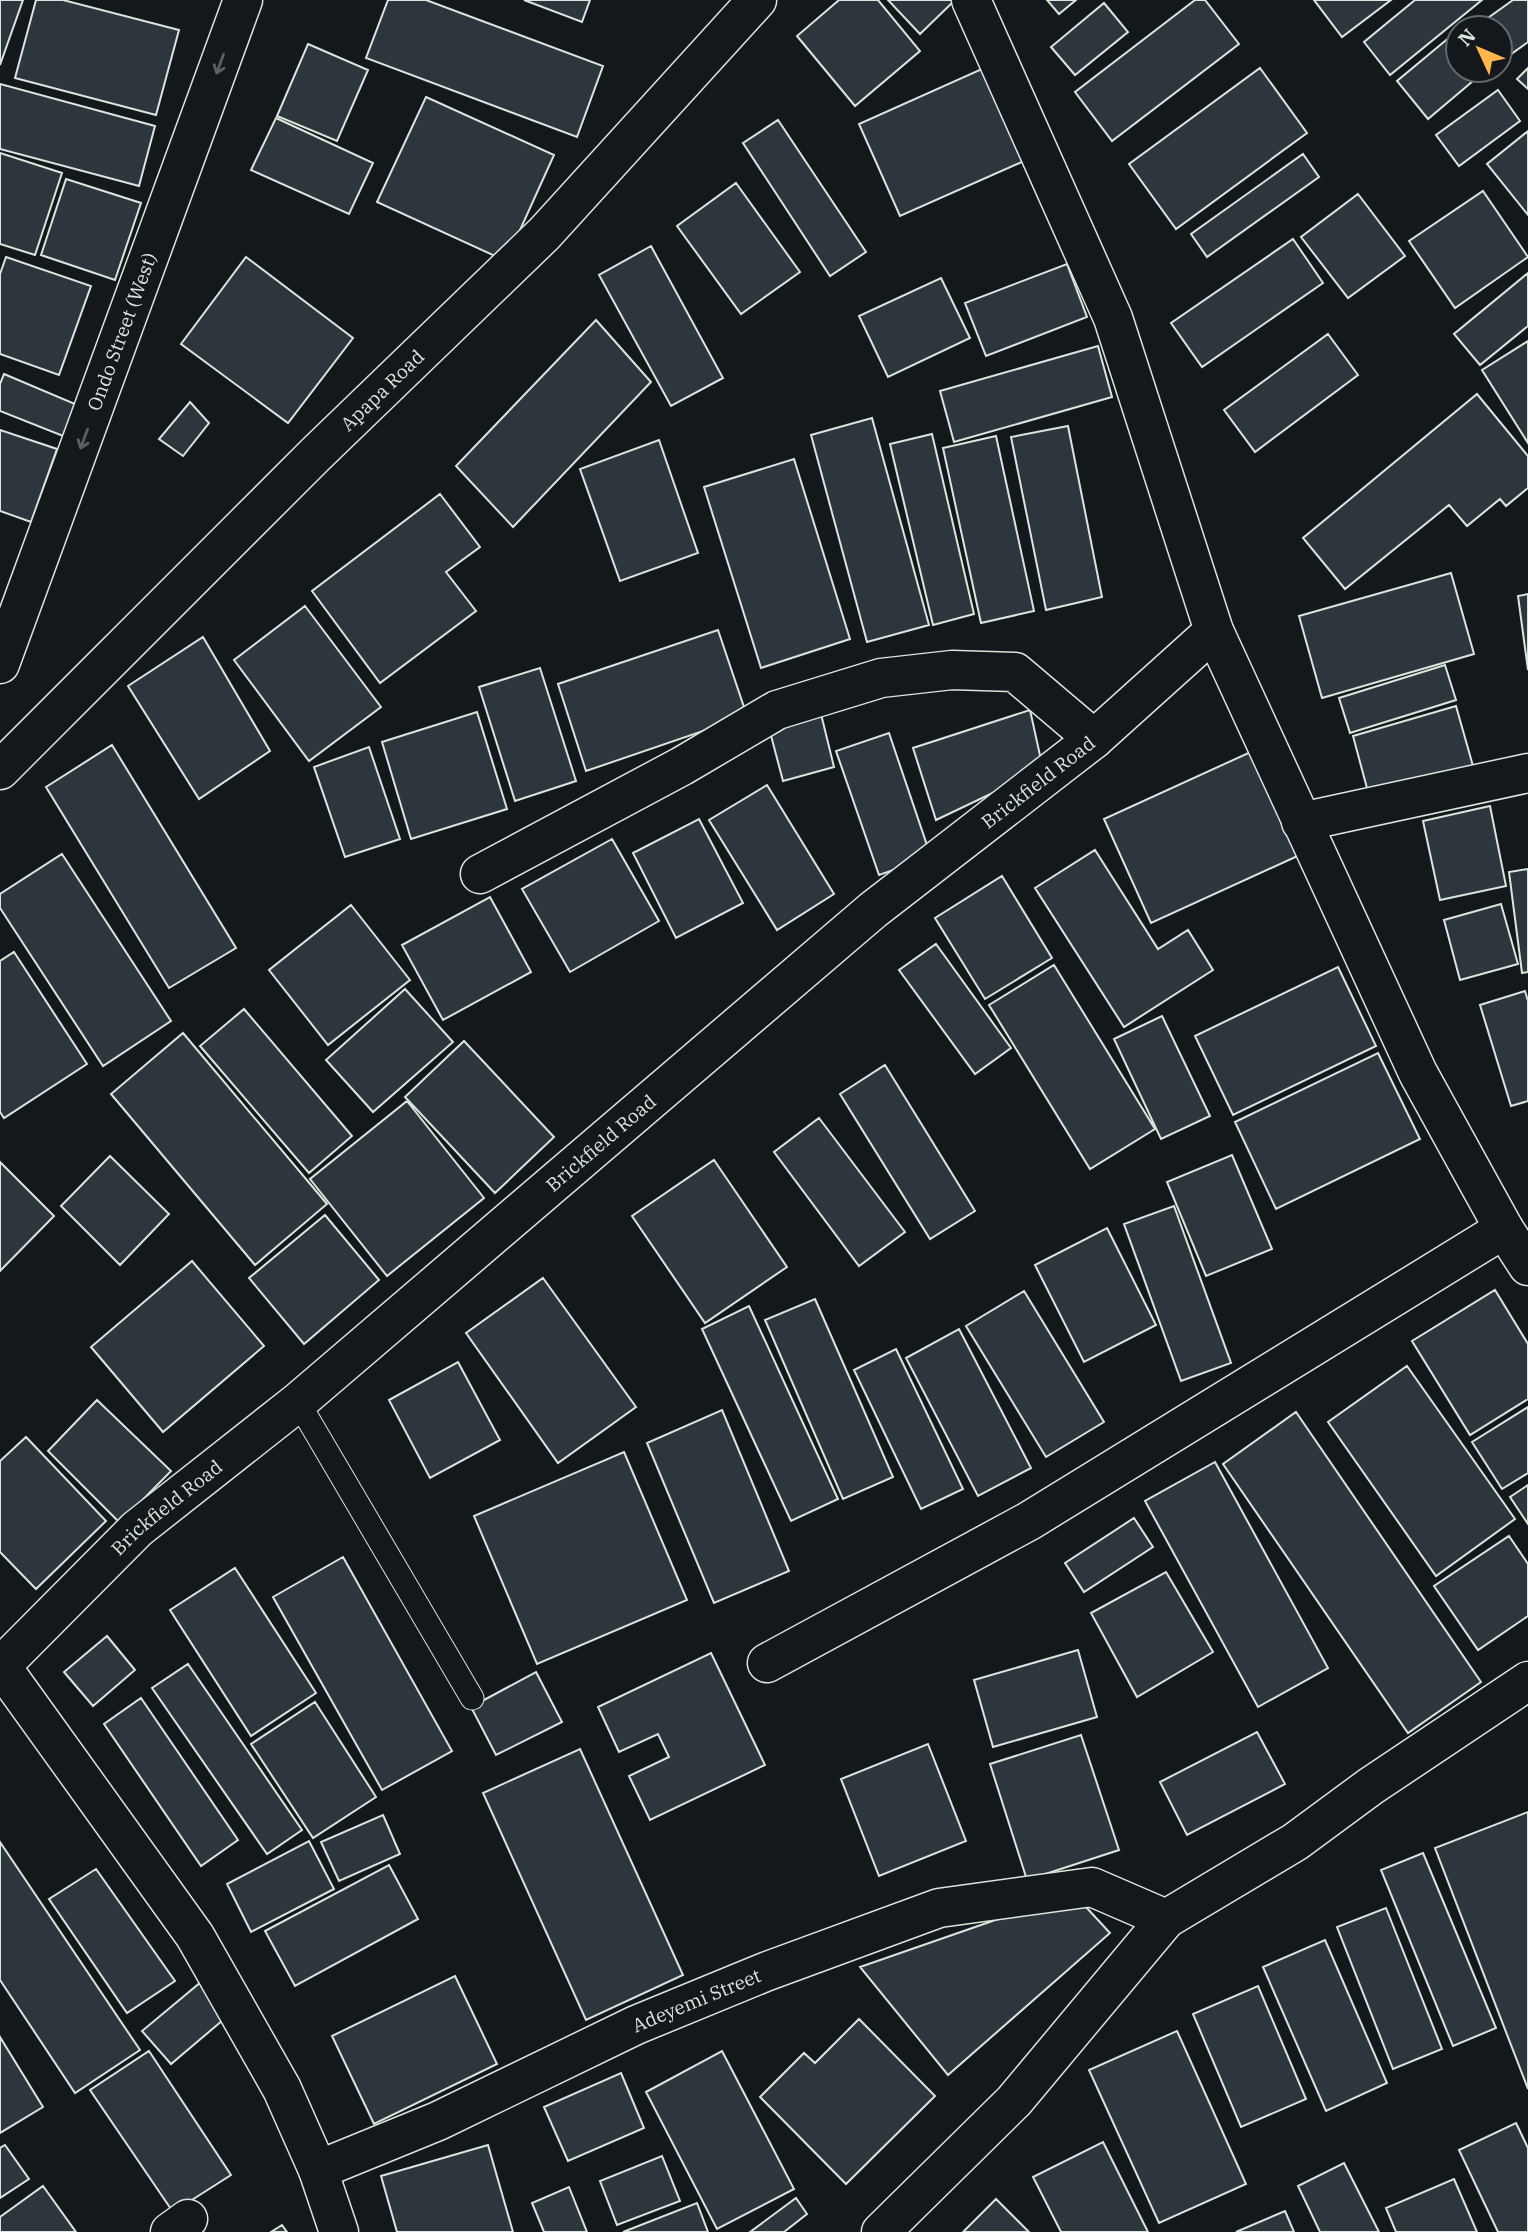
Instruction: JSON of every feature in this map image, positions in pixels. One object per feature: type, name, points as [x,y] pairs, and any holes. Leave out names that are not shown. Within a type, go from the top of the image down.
[{"type":"street","name":"Ondo Street (West)","points":[[0,664],[10,610],[243,0]]},
{"type":"street","name":"Apapa Road","points":[[0,771],[306,463],[544,234],[757,0]]},
{"type":"street","points":[[971,0],[1113,318],[1214,631],[1418,1073],[1504,1229],[1528,1266]]},
{"type":"street","name":"Brickfield Road","points":[[0,1666],[137,1529],[298,1402],[863,919],[1094,739],[1214,631]]},
{"type":"street","points":[[480,874],[682,766],[777,710],[881,678],[952,670],[1015,671],[1094,739]]},
{"type":"street","points":[[1301,822],[1528,773]]},
{"type":"street","points":[[767,1663],[1029,1521],[1504,1229]]},
{"type":"street","points":[[0,1666],[195,1936],[282,2089],[318,2171],[339,2232]]},
{"type":"street","points":[[881,2232],[1014,2101],[1166,1919],[1295,1842],[1371,1786],[1528,1681]]},
{"type":"street","name":"Adeyemi Street","points":[[318,2171],[438,2121],[636,2025],[790,1962],[939,1908],[1092,1887],[1166,1919]]},
{"type":"lane","points":[[298,1402],[472,1698]]},
{"type":"building","points":[[0,0],[23,0],[0,65]]},
{"type":"building","points":[[36,0],[63,0],[179,30],[156,115],[15,78]]},
{"type":"building","points":[[388,0],[426,0],[603,66],[577,137],[366,58]]},
{"type":"building","points":[[524,0],[590,0],[582,22]]},
{"type":"building","points":[[839,0],[878,0],[920,51],[855,106],[797,36]]},
{"type":"building","points":[[888,0],[955,0],[920,34]]},
{"type":"building","points":[[1047,0],[1076,0],[1059,14]]},
{"type":"building","points":[[1195,0],[1205,0],[1239,44],[1112,141],[1075,92]]},
{"type":"building","points":[[1314,0],[1391,0],[1342,37]]},
{"type":"building","points":[[1415,0],[1482,0],[1465,14],[1444,14],[1444,31],[1390,75],[1364,42]]},
{"type":"building","points":[[1513,0],[1528,0],[1528,42],[1514,52],[1514,14],[1494,14]]},
{"type":"building","points":[[1104,3],[1128,32],[1075,75],[1051,47]]},
{"type":"building","points":[[1444,42],[1444,84],[1469,84],[1428,119],[1397,81]]},
{"type":"building","points":[[308,44],[368,70],[337,141],[277,116]]},
{"type":"building","points":[[984,68],[1024,161],[900,216],[859,124]]},
{"type":"building","points":[[1260,68],[1307,133],[1176,229],[1129,164]]},
{"type":"building","points":[[1528,68],[1528,89],[1517,79]]},
{"type":"building","points":[[0,84],[155,126],[139,186],[0,149]]},
{"type":"building","points":[[1498,90],[1520,121],[1459,166],[1436,135]]},
{"type":"building","points":[[426,97],[554,155],[506,261],[377,202]]},
{"type":"building","points":[[276,118],[373,163],[349,214],[251,170]]},
{"type":"building","points":[[778,120],[866,252],[830,276],[743,143]]},
{"type":"building","points":[[1528,131],[1528,215],[1487,164]]},
{"type":"building","points":[[0,153],[62,173],[35,255],[0,244]]},
{"type":"building","points":[[1303,154],[1319,177],[1207,257],[1191,234]]},
{"type":"building","points":[[66,179],[141,203],[115,280],[41,255]]},
{"type":"building","points":[[736,183],[800,272],[741,314],[677,226]]},
{"type":"building","points":[[1483,191],[1528,257],[1455,308],[1409,241]]},
{"type":"building","points":[[1358,194],[1405,256],[1348,298],[1301,237]]},
{"type":"building","points":[[1293,239],[1323,283],[1202,367],[1171,323]]},
{"type":"building","points":[[651,246],[723,378],[671,406],[599,275]]},
{"type":"building","points":[[6,257],[91,286],[59,375],[0,354],[0,274]]},
{"type":"building","points":[[246,257],[353,338],[288,423],[181,344]]},
{"type":"building","points":[[1067,264],[1087,317],[986,356],[965,303]]},
{"type":"building","points":[[1528,273],[1528,326],[1480,365],[1454,334]]},
{"type":"building","points":[[941,278],[970,338],[888,377],[859,316]]},
{"type":"building","points":[[596,320],[651,382],[513,527],[456,466]]},
{"type":"building","points":[[1328,334],[1358,375],[1255,452],[1224,410]]},
{"type":"building","points":[[1528,341],[1528,443],[1482,370]]},
{"type":"building","points":[[1098,346],[1112,397],[954,442],[940,391]]},
{"type":"building","points":[[4,374],[75,404],[63,436],[0,411],[0,384]]},
{"type":"building","points":[[1477,394],[1528,456],[1528,488],[1506,506],[1500,499],[1467,526],[1449,505],[1345,589],[1303,538]]},
{"type":"building","points":[[190,402],[209,423],[183,456],[159,439]]},
{"type":"building","points":[[872,418],[929,625],[867,642],[811,435]]},
{"type":"building","points":[[1068,426],[1102,597],[1046,610],[1011,437]]},
{"type":"building","points":[[0,430],[57,449],[31,522],[0,511]]},
{"type":"building","points":[[932,434],[974,614],[933,625],[890,444]]},
{"type":"building","points":[[996,436],[1034,611],[981,623],[943,448]]},
{"type":"building","points":[[659,440],[698,553],[620,581],[580,469]]},
{"type":"building","points":[[794,459],[850,639],[761,668],[704,487]]},
{"type":"building","points":[[440,494],[480,547],[446,572],[476,611],[380,683],[312,591]]},
{"type":"building","points":[[1451,573],[1474,654],[1322,698],[1299,616]]},
{"type":"building","points":[[1528,594],[1528,670],[1518,596]]},
{"type":"building","points":[[305,606],[381,707],[309,761],[234,660]]},
{"type":"building","points":[[718,630],[747,716],[586,771],[558,684]]},
{"type":"building","points":[[203,637],[270,751],[199,799],[128,686]]},
{"type":"building","points":[[1445,665],[1456,700],[1350,733],[1339,698]]},
{"type":"building","points":[[540,668],[576,781],[515,801],[479,687]]},
{"type":"building","points":[[1456,706],[1475,773],[1371,803],[1353,736]]},
{"type":"building","points":[[1030,710],[1043,769],[936,820],[913,748]]},
{"type":"building","points":[[477,712],[507,809],[411,839],[382,742]]},
{"type":"building","points":[[821,714],[834,767],[783,781],[769,728]]},
{"type":"building","points":[[889,733],[931,857],[879,875],[836,751]]},
{"type":"building","points":[[112,745],[236,948],[169,988],[46,787]]},
{"type":"building","points":[[369,747],[400,839],[345,857],[314,767]]},
{"type":"building","points":[[1255,750],[1302,854],[1151,923],[1104,819]]},
{"type":"building","points":[[767,785],[834,894],[777,930],[709,820]]},
{"type":"building","points":[[1490,806],[1506,886],[1440,900],[1423,821]]},
{"type":"building","points":[[699,819],[743,903],[676,938],[633,853]]},
{"type":"building","points":[[612,839],[659,921],[570,972],[522,889]]},
{"type":"building","points":[[1095,850],[1158,949],[1188,930],[1213,970],[1124,1027],[1035,888]]},
{"type":"building","points":[[62,854],[171,1021],[103,1066],[0,908],[0,894]]},
{"type":"building","points":[[1528,869],[1528,972],[1522,973],[1509,872]]},
{"type":"building","points":[[1002,876],[1052,958],[985,999],[935,918]]},
{"type":"building","points":[[490,897],[531,972],[443,1020],[402,945]]},
{"type":"building","points":[[1501,904],[1518,964],[1460,980],[1444,920]]},
{"type":"building","points":[[351,905],[410,980],[328,1045],[269,970]]},
{"type":"building","points":[[936,944],[1011,1048],[975,1074],[899,970]]},
{"type":"building","points":[[14,952],[87,1064],[4,1118],[0,1112],[0,961]]},
{"type":"building","points":[[1054,965],[1155,1129],[1090,1169],[989,1005]]},
{"type":"building","points":[[1338,967],[1376,1046],[1233,1115],[1195,1036]]},
{"type":"building","points":[[405,989],[453,1042],[373,1112],[326,1060]]},
{"type":"building","points":[[1525,991],[1528,1001],[1528,1101],[1511,1106],[1480,1005]]},
{"type":"building","points":[[244,1009],[352,1136],[309,1173],[200,1046]]},
{"type":"building","points":[[1162,1016],[1210,1116],[1161,1139],[1114,1039]]},
{"type":"building","points":[[183,1033],[327,1204],[255,1265],[111,1094]]},
{"type":"building","points":[[464,1041],[554,1137],[495,1193],[405,1097]]},
{"type":"building","points":[[1378,1053],[1420,1139],[1276,1209],[1235,1122]]},
{"type":"building","points":[[885,1065],[975,1211],[930,1239],[840,1094]]},
{"type":"building","points":[[407,1101],[484,1198],[387,1276],[310,1179]]},
{"type":"building","points":[[819,1118],[905,1232],[859,1266],[774,1152]]},
{"type":"building","points":[[1232,1155],[1272,1249],[1206,1276],[1167,1182]]},
{"type":"building","points":[[110,1156],[169,1214],[120,1265],[61,1206]]},
{"type":"building","points":[[714,1160],[787,1267],[705,1323],[632,1216]]},
{"type":"building","points":[[0,1162],[54,1216],[0,1271]]},
{"type":"building","points":[[1174,1206],[1231,1363],[1181,1381],[1124,1224]]},
{"type":"building","points":[[325,1215],[379,1280],[304,1344],[249,1278]]},
{"type":"building","points":[[1107,1228],[1156,1325],[1084,1362],[1035,1265]]},
{"type":"building","points":[[192,1261],[264,1346],[163,1432],[91,1347]]},
{"type":"building","points":[[543,1278],[636,1407],[558,1463],[466,1333]]},
{"type":"building","points":[[1495,1290],[1528,1344],[1528,1399],[1470,1435],[1412,1341]]},
{"type":"building","points":[[1024,1291],[1104,1422],[1046,1457],[966,1326]]},
{"type":"building","points":[[815,1299],[893,1477],[843,1499],[765,1320]]},
{"type":"building","points":[[749,1306],[838,1499],[791,1521],[702,1329]]},
{"type":"building","points":[[959,1329],[1031,1468],[978,1496],[906,1358]]},
{"type":"building","points":[[896,1349],[963,1489],[921,1509],[854,1370]]},
{"type":"building","points":[[458,1362],[500,1440],[430,1478],[389,1400]]},
{"type":"building","points":[[1407,1366],[1515,1519],[1436,1576],[1328,1422]]},
{"type":"building","points":[[97,1400],[171,1471],[120,1523],[48,1451]]},
{"type":"building","points":[[1528,1407],[1528,1473],[1502,1489],[1472,1442]]},
{"type":"building","points":[[722,1410],[789,1571],[714,1603],[647,1443]]},
{"type":"building","points":[[1296,1412],[1481,1682],[1408,1733],[1223,1464]]},
{"type":"building","points":[[26,1437],[106,1521],[36,1589],[0,1552],[0,1461]]},
{"type":"building","points":[[624,1452],[687,1600],[537,1664],[474,1516]]},
{"type":"building","points":[[1215,1462],[1328,1668],[1258,1707],[1145,1501]]},
{"type":"building","points":[[1528,1485],[1528,1524],[1510,1497]]},
{"type":"building","points":[[1134,1518],[1153,1547],[1084,1592],[1065,1563]]},
{"type":"building","points":[[1509,1536],[1528,1564],[1528,1616],[1478,1650],[1434,1586]]},
{"type":"building","points":[[343,1557],[452,1751],[382,1790],[273,1597]]},
{"type":"building","points":[[235,1568],[316,1693],[251,1736],[170,1610]]},
{"type":"building","points":[[1166,1572],[1213,1652],[1137,1697],[1091,1613]]},
{"type":"building","points":[[107,1636],[135,1670],[93,1706],[64,1672]]},
{"type":"building","points":[[1078,1650],[1097,1717],[993,1747],[974,1680]]},
{"type":"building","points":[[711,1653],[765,1765],[650,1820],[629,1776],[669,1757],[658,1734],[619,1752],[598,1707]]},
{"type":"building","points":[[188,1664],[302,1830],[267,1854],[152,1688]]},
{"type":"building","points":[[536,1672],[562,1722],[496,1755],[471,1707]]},
{"type":"building","points":[[141,1698],[238,1840],[201,1866],[104,1724]]},
{"type":"building","points":[[315,1702],[376,1797],[313,1838],[251,1744]]},
{"type":"building","points":[[1257,1732],[1285,1784],[1187,1835],[1160,1782]]},
{"type":"building","points":[[1081,1735],[1119,1850],[1027,1880],[990,1764]]},
{"type":"building","points":[[928,1744],[966,1841],[879,1876],[841,1779]]},
{"type":"building","points":[[580,1749],[683,1975],[586,2020],[483,1793]]},
{"type":"building","points":[[1528,1812],[1528,2089],[1435,1848]]},
{"type":"building","points":[[383,1815],[400,1854],[339,1881],[321,1842]]},
{"type":"building","points":[[309,1841],[334,1889],[251,1932],[227,1884]]},
{"type":"building","points":[[0,1842],[140,2050],[75,2093],[0,1980]]},
{"type":"building","points":[[1423,1853],[1496,2028],[1453,2046],[1381,1870]]},
{"type":"building","points":[[389,1865],[418,1919],[295,1986],[265,1931]]},
{"type":"building","points":[[96,1869],[175,1981],[127,2013],[49,1899]]},
{"type":"building","points":[[1073,1893],[1110,1933],[948,2075],[860,1967]]},
{"type":"building","points":[[1386,1908],[1442,2049],[1393,2069],[1337,1927]]},
{"type":"building","points":[[1325,1940],[1387,2083],[1326,2111],[1263,1967]]},
{"type":"building","points":[[455,1976],[497,2064],[374,2124],[332,2036]]},
{"type":"building","points":[[207,1977],[236,2009],[171,2064],[142,2031]]},
{"type":"building","points":[[1258,1986],[1306,2099],[1241,2127],[1193,2014]]},
{"type":"building","points":[[859,2019],[935,2096],[846,2184],[760,2097],[804,2053],[815,2063]]},
{"type":"building","points":[[1177,2031],[1246,2184],[1159,2223],[1089,2070]]},
{"type":"building","points":[[0,2037],[43,2107],[0,2133]]},
{"type":"building","points":[[149,2051],[231,2175],[173,2212],[90,2090]]},
{"type":"building","points":[[722,2051],[794,2189],[717,2229],[646,2092]]},
{"type":"building","points":[[621,2073],[644,2128],[568,2161],[544,2107]]},
{"type":"building","points":[[1516,2123],[1528,2148],[1528,2232],[1498,2232],[1459,2150]]},
{"type":"building","points":[[1103,2142],[1148,2232],[1061,2232],[1033,2177]]},
{"type":"building","points":[[5,2145],[29,2179],[0,2198],[0,2148]]},
{"type":"building","points":[[488,2145],[513,2232],[397,2232],[381,2176]]},
{"type":"building","points":[[662,2156],[680,2201],[617,2225],[600,2181]]},
{"type":"building","points":[[1344,2163],[1379,2232],[1320,2232],[1298,2186]]},
{"type":"building","points":[[1454,2179],[1477,2232],[1396,2232],[1386,2208]]},
{"type":"building","points":[[43,2186],[76,2232],[0,2232],[0,2217]]},
{"type":"building","points":[[569,2187],[587,2232],[544,2232],[532,2203]]},
{"type":"building","points":[[796,2198],[807,2214],[784,2232],[750,2232]]},
{"type":"building","points":[[996,2199],[1029,2232],[963,2232]]},
{"type":"building","points":[[697,2203],[708,2232],[623,2232]]},
{"type":"building","points":[[1285,2211],[1294,2232],[1236,2232]]},
{"type":"building","points":[[282,2225],[287,2232],[271,2232]]}]
